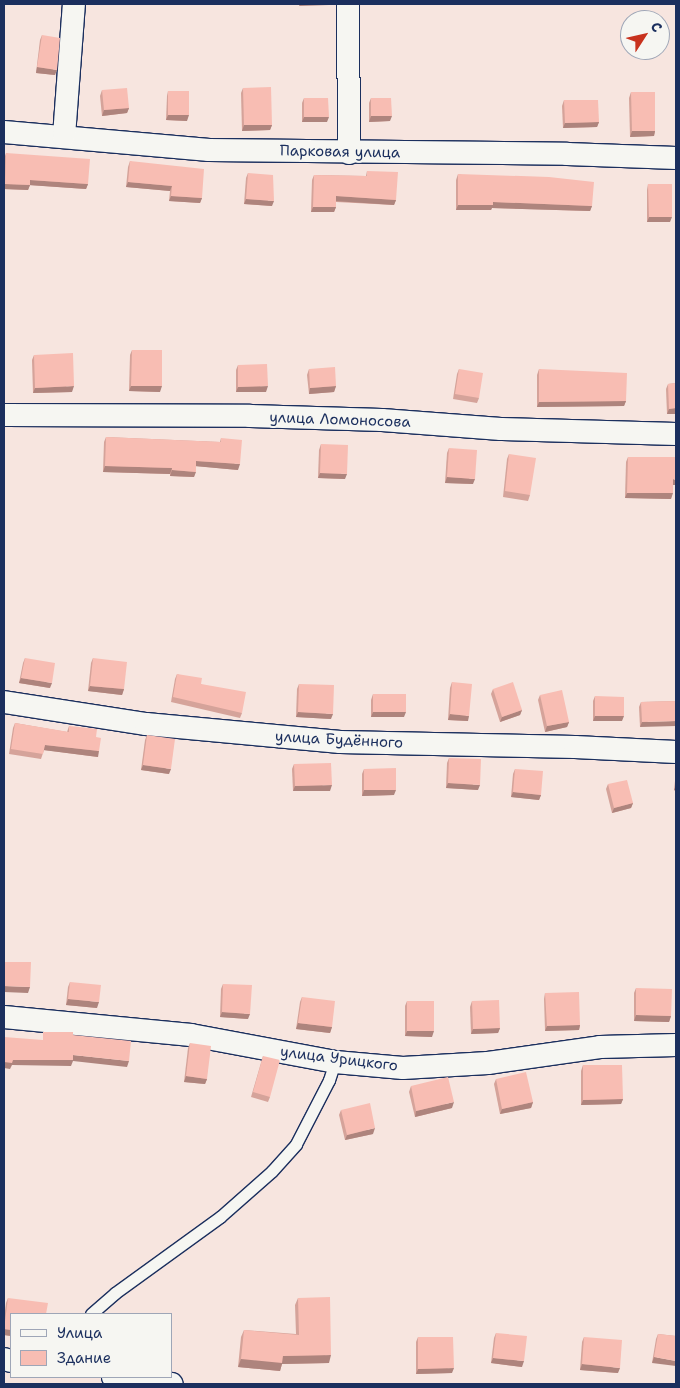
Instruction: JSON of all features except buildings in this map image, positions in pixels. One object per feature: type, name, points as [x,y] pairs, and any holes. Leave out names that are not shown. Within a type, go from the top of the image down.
[{"type":"street","points":[[64,136],[74,4]]},
{"type":"street","points":[[348,4],[349,153]]},
{"type":"street","name":"Парковая улица","points":[[4,132],[209,150],[567,154],[676,158]]},
{"type":"street","name":"улица Ломоносова","points":[[4,415],[260,416],[382,420],[501,429],[676,434]]},
{"type":"street","name":"улица Будённого","points":[[4,702],[146,724],[340,742],[575,747],[676,752]]},
{"type":"street","name":"улица Урицкого","points":[[4,1017],[191,1035],[335,1062],[402,1068],[488,1063],[600,1047],[676,1045]]},
{"type":"street","points":[[118,1378],[148,1383],[172,1384]]},
{"type":"lane","points":[[92,1313],[115,1293],[220,1217],[272,1171],[296,1144],[329,1080],[335,1062]]}]
